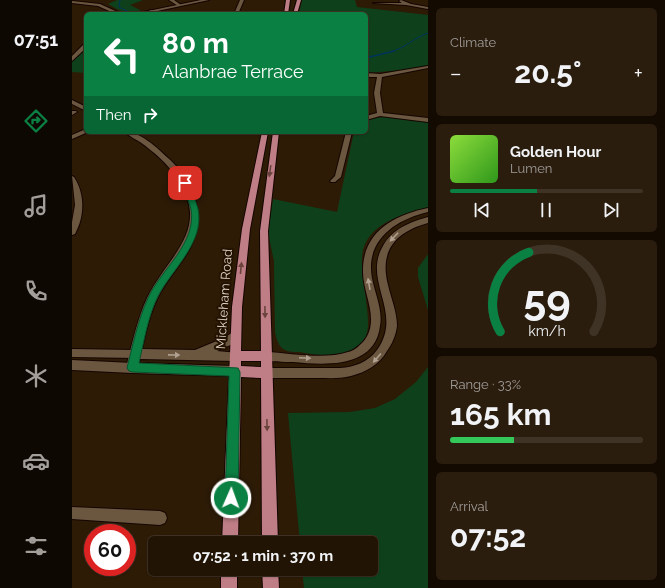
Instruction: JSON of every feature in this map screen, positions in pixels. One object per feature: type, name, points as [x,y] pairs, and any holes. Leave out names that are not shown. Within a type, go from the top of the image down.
[{"type":"main road","points":[[286,11],[287,1],[299,2]]},
{"type":"main road","points":[[286,11],[291,5],[299,2]]},
{"type":"main road","points":[[296,12],[299,2]]},
{"type":"main road","name":"Mickleham Road","points":[[230,536],[234,372],[241,266],[246,229],[265,134]]},
{"type":"main road","points":[[270,536],[264,231],[276,134]]},
{"type":"main road","points":[[235,356],[266,356]]},
{"type":"main road","points":[[234,372],[266,373]]},
{"type":"main road","points":[[229,576],[229,588]]},
{"type":"main road","points":[[270,576],[271,588]]},
{"type":"street","points":[[171,0],[179,5]]},
{"type":"street","points":[[146,12],[207,0]]},
{"type":"street","points":[[237,12],[242,0]]},
{"type":"street","points":[[400,0],[405,4]]},
{"type":"street","points":[[72,2],[96,4],[113,12]]},
{"type":"street","points":[[375,3],[405,4],[428,8]]},
{"type":"street","points":[[72,59],[84,47]]},
{"type":"street","points":[[368,75],[380,76],[425,68],[428,72]]},
{"type":"street","points":[[380,76],[377,93],[380,114]]},
{"type":"street","points":[[72,102],[84,108]]},
{"type":"street","points":[[368,117],[380,114],[428,120]]},
{"type":"street","points":[[72,137],[84,132]]},
{"type":"street","points":[[131,134],[150,145],[175,169],[188,190],[195,214],[194,226],[189,241],[152,298],[132,368]]},
{"type":"street","points":[[333,181],[338,178],[349,134]]},
{"type":"street","points":[[72,178],[79,193],[80,203],[79,214],[72,232]]},
{"type":"street","points":[[266,356],[333,359],[349,357],[362,349],[375,332],[376,322],[367,271],[368,256],[372,243],[382,230],[396,220],[428,210]]},
{"type":"street","points":[[266,373],[351,372],[374,362],[388,343],[392,324],[381,270],[382,257],[388,243],[398,233],[411,224],[428,220]]},
{"type":"street","points":[[191,355],[206,351],[228,341],[236,335]]},
{"type":"street","points":[[72,353],[235,356]]},
{"type":"street","points":[[72,365],[234,372]]},
{"type":"street","points":[[72,513],[160,518]]},
{"type":"green space","points":[[117,0],[143,0],[130,5],[140,10],[139,12],[126,12],[108,4]]},
{"type":"green space","points":[[302,0],[355,0],[357,7],[428,15],[428,65],[405,70],[368,73],[368,12],[299,12]]},
{"type":"green space","points":[[84,51],[84,73],[72,72],[72,62]]},
{"type":"green space","points":[[393,117],[428,121],[428,209],[407,214],[386,222],[377,229],[364,246],[362,268],[368,323],[366,336],[361,344],[354,350],[337,355],[318,355],[290,352],[279,345],[275,332],[274,261],[268,233],[273,199],[337,212],[354,134],[368,134],[368,120]]},
{"type":"green space","points":[[428,254],[428,310],[418,277],[418,268]]},
{"type":"green space","points":[[428,367],[428,588],[304,588],[303,576],[378,576],[378,536],[299,536],[288,413],[350,412],[375,408],[395,399],[416,382]]},
{"type":"waterway","points":[[120,0],[119,7],[129,12]]},
{"type":"waterway","points":[[390,52],[401,48],[428,33]]},
{"type":"waterway","points":[[390,52],[394,51]]},
{"type":"waterway","points":[[368,58],[390,52]]},
{"type":"route","points":[[185,183],[192,200],[194,210],[195,218],[192,234],[185,249],[152,298],[141,331],[132,368],[234,372],[231,498]]}]
